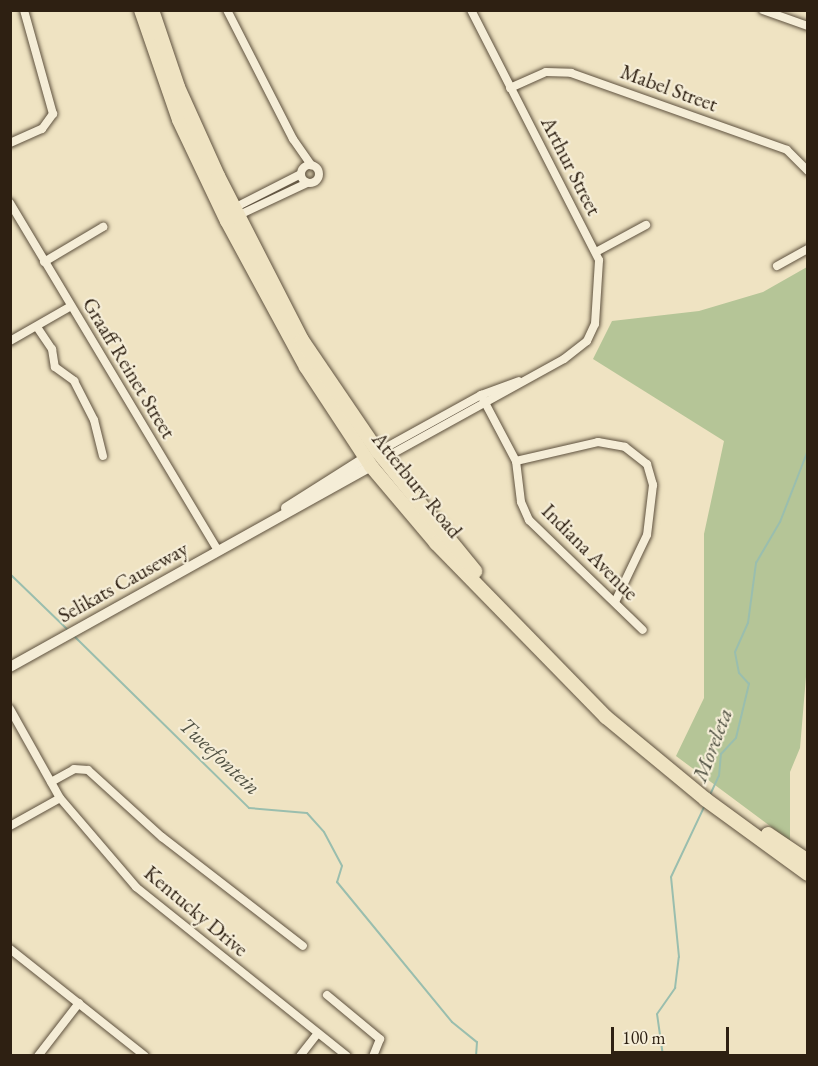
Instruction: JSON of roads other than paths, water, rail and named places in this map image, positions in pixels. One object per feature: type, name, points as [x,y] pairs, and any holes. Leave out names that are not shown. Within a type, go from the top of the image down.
[{"type":"main road","name":"Atterbury Road","points":[[141,10],[179,120],[230,215],[374,459],[436,543],[606,717],[807,874]]},
{"type":"main road","name":"Atterbury Road","points":[[152,10],[178,87],[230,215]]},
{"type":"main road","name":"Atterbury Road","points":[[731,813],[807,861]]},
{"type":"street","points":[[10,143],[42,129],[53,114],[24,10]]},
{"type":"street","points":[[227,10],[301,154],[319,176],[315,182],[307,183],[230,215]]},
{"type":"street","name":"Arthur Street","points":[[471,10],[596,252],[601,273],[597,312],[592,332],[584,345]]},
{"type":"street","points":[[763,10],[807,26]]},
{"type":"street","name":"Mabel Street","points":[[510,88],[546,72],[571,73],[787,150],[807,171]]},
{"type":"street","points":[[301,154],[301,172],[307,183]]},
{"type":"street","points":[[230,215],[311,165]]},
{"type":"street","name":"Graaff Reinet Street","points":[[10,203],[218,550]]},
{"type":"street","points":[[596,252],[646,225]]},
{"type":"street","points":[[44,262],[103,227]]},
{"type":"street","points":[[777,266],[807,249]]},
{"type":"street","points":[[10,341],[71,306]]},
{"type":"street","points":[[37,327],[52,349],[55,367],[74,381],[90,412],[100,432],[103,456]]},
{"type":"street","name":"Selikats Causeway","points":[[374,459],[485,404],[584,345]]},
{"type":"street","name":"Selikats Causeway","points":[[10,667],[255,531],[481,395],[531,378]]},
{"type":"street","name":"Indiana Avenue","points":[[481,395],[516,461],[521,502],[529,520],[644,630]]},
{"type":"street","points":[[516,461],[598,442],[625,447],[647,464],[653,485],[647,535],[615,602]]},
{"type":"street","name":"Kentucky Drive","points":[[10,709],[60,798],[144,895],[347,1056]]},
{"type":"street","points":[[51,782],[74,769],[88,770],[162,837],[303,946]]},
{"type":"street","points":[[10,826],[60,798]]},
{"type":"street","points":[[10,949],[145,1056]]},
{"type":"street","points":[[327,995],[380,1039],[373,1056]]},
{"type":"street","points":[[38,1056],[79,1004]]},
{"type":"street","points":[[300,1056],[318,1033]]},
{"type":"waterway","name":"Moreleta","points":[[709,797],[719,776],[721,754],[736,738],[749,684],[739,673],[735,652],[748,623],[756,563],[780,522],[808,450]]},
{"type":"waterway","name":"Tweefontein","points":[[10,574],[69,631]]},
{"type":"waterway","name":"Tweefontein","points":[[73,635],[249,808],[307,813],[324,832],[342,866],[337,882],[452,1022],[477,1042],[476,1056]]},
{"type":"waterway","name":"Moreleta","points":[[663,1056],[657,1014],[675,988],[679,957],[671,877],[705,805]]}]
